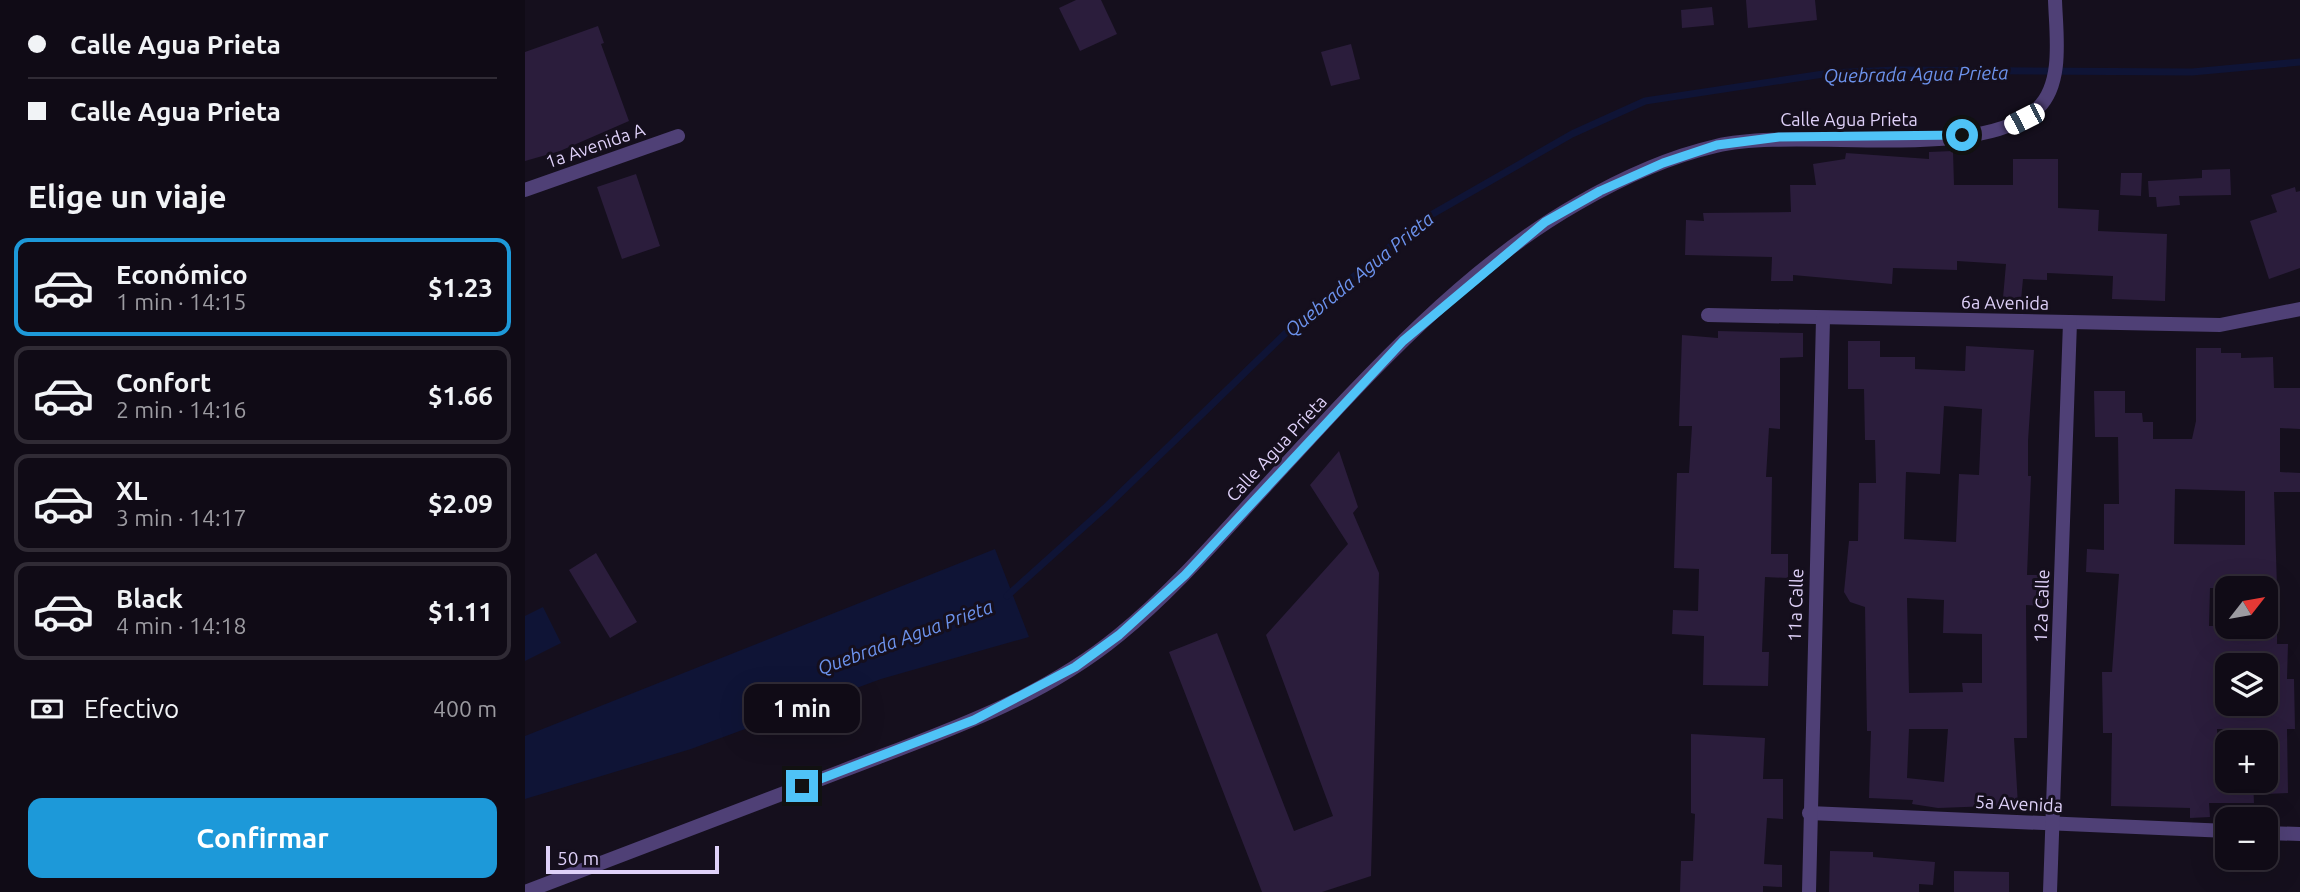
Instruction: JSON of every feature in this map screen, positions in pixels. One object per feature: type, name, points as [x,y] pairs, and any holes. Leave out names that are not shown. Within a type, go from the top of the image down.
[{"type":"street","name":"Calle Agua Prieta","points":[[525,892],[974,720],[1075,667],[1119,635],[1185,575],[1403,341],[1545,222],[1600,191],[1663,163],[1717,145],[1779,137],[1945,137],[2004,129],[2041,106],[2053,88],[2055,0]]},
{"type":"street","name":"1a Avenida A","points":[[525,190],[678,136]]},
{"type":"street","name":"6a Avenida","points":[[1708,315],[2220,325],[2300,309]]},
{"type":"street","name":"11a Calle","points":[[1809,892],[1808,813],[1823,319]]},
{"type":"street","name":"12a Calle","points":[[2050,892],[2070,322]]},
{"type":"street","name":"5a Avenida","points":[[1808,813],[2215,830]]},
{"type":"street","points":[[2278,833],[2300,834]]},
{"type":"water","points":[[995,549],[1029,637],[881,679],[691,749],[525,799],[525,736]]},
{"type":"water","points":[[543,607],[561,643],[525,661],[525,616]]},
{"type":"building","points":[[1076,0],[1101,0],[1117,34],[1080,51],[1059,8]]},
{"type":"building","points":[[1746,0],[1815,0],[1817,20],[1748,28]]},
{"type":"building","points":[[1712,7],[1714,25],[1682,28],[1681,10]]},
{"type":"building","points":[[598,26],[604,43],[601,44],[629,121],[560,151],[525,161],[525,52]]},
{"type":"building","points":[[1351,44],[1360,79],[1331,86],[1321,52]]},
{"type":"building","points":[[1953,151],[1954,185],[2013,185],[2013,159],[2058,159],[2058,208],[2099,210],[2098,231],[2167,234],[2165,301],[2112,299],[2113,276],[2047,273],[2047,280],[2023,279],[2021,300],[2003,298],[2006,264],[1957,261],[1957,270],[1893,268],[1892,284],[1793,275],[1793,281],[1771,281],[1772,257],[1685,255],[1686,220],[1704,221],[1703,213],[1791,212],[1790,185],[1816,185],[1813,164],[1845,159],[1846,153],[1929,159],[1929,152]]},
{"type":"building","points":[[2230,169],[2231,195],[2179,196],[2180,205],[2157,207],[2156,197],[2149,197],[2148,181],[2202,178],[2202,170]]},
{"type":"building","points":[[2121,173],[2142,173],[2141,196],[2120,195]]},
{"type":"building","points":[[636,174],[660,246],[622,259],[597,187]]},
{"type":"building","points":[[2295,187],[2296,192],[2300,191],[2300,268],[2269,279],[2250,221],[2277,212],[2271,195]]},
{"type":"building","points":[[1718,331],[1803,333],[1803,357],[1780,358],[1780,429],[1769,428],[1766,477],[1772,477],[1771,554],[1788,554],[1788,578],[1765,577],[1762,652],[1769,652],[1768,686],[1703,685],[1704,636],[1672,634],[1673,610],[1698,611],[1699,569],[1674,568],[1677,473],[1689,473],[1692,426],[1679,426],[1682,335],[1718,338]]},
{"type":"building","points":[[1848,341],[1880,341],[1880,357],[1915,357],[1915,369],[1965,371],[1966,346],[2034,350],[2028,441],[2028,476],[2031,476],[2027,575],[2043,575],[2042,606],[2026,605],[2027,738],[2014,738],[2018,805],[1938,808],[1912,804],[1913,800],[1869,798],[1871,731],[1867,731],[1865,607],[1850,602],[1844,592],[1849,541],[1858,541],[1859,483],[1876,483],[1875,440],[1865,440],[1864,389],[1848,389]],"holes":[[[1944,406],[1982,409],[1979,475],[1959,474],[1956,542],[1904,539],[1906,472],[1940,474]],[[1907,598],[1944,600],[1943,633],[1982,634],[1982,683],[1962,683],[1963,692],[1909,693]],[[1909,729],[1948,729],[1944,782],[1907,778]]]},
{"type":"building","points":[[2196,348],[2221,348],[2221,353],[2241,353],[2241,358],[2273,357],[2274,388],[2300,388],[2300,429],[2280,428],[2280,472],[2300,473],[2300,492],[2274,492],[2277,576],[2215,576],[2215,588],[2210,588],[2209,626],[2215,626],[2215,639],[2277,639],[2277,644],[2288,644],[2287,679],[2294,679],[2295,729],[2287,729],[2288,793],[2266,794],[2278,793],[2278,730],[2217,729],[2215,793],[2254,793],[2254,803],[2209,803],[2210,817],[2190,818],[2190,808],[2111,806],[2112,733],[2103,733],[2102,672],[2112,672],[2119,574],[2086,572],[2087,549],[2104,550],[2104,504],[2119,504],[2118,437],[2095,437],[2094,391],[2125,391],[2125,413],[2142,413],[2143,422],[2153,422],[2153,439],[2192,439],[2196,421]],"holes":[[[2175,489],[2245,491],[2245,545],[2174,544]]]},
{"type":"building","points":[[1339,451],[1358,507],[1353,513],[1379,573],[1371,876],[1322,892],[1262,892],[1169,652],[1217,633],[1294,831],[1333,816],[1266,635],[1348,544],[1310,485]]},
{"type":"building","points":[[596,553],[637,622],[610,638],[569,570]]},
{"type":"building","points":[[1691,734],[1765,738],[1763,779],[1783,779],[1783,819],[1767,818],[1764,864],[1782,865],[1782,887],[1763,886],[1763,892],[1680,892],[1681,861],[1693,861],[1695,814],[1691,813]]},
{"type":"building","points":[[1830,851],[1873,852],[1873,857],[1935,862],[1933,885],[1919,884],[1919,892],[1829,892]]},
{"type":"building","points":[[1954,871],[2009,872],[2009,892],[1954,892]]},
{"type":"waterway","name":"Quebrada Agua Prieta","points":[[1007,596],[1106,507],[1291,328],[1424,219],[1572,134],[1645,101],[1830,73],[1896,70],[2192,72],[2300,62]]},
{"type":"route","points":[[802,786],[974,720],[1034,691],[1075,667],[1119,635],[1185,575],[1403,341],[1465,286],[1545,222],[1600,191],[1663,163],[1717,145],[1779,137],[1913,138],[1962,135]]}]
